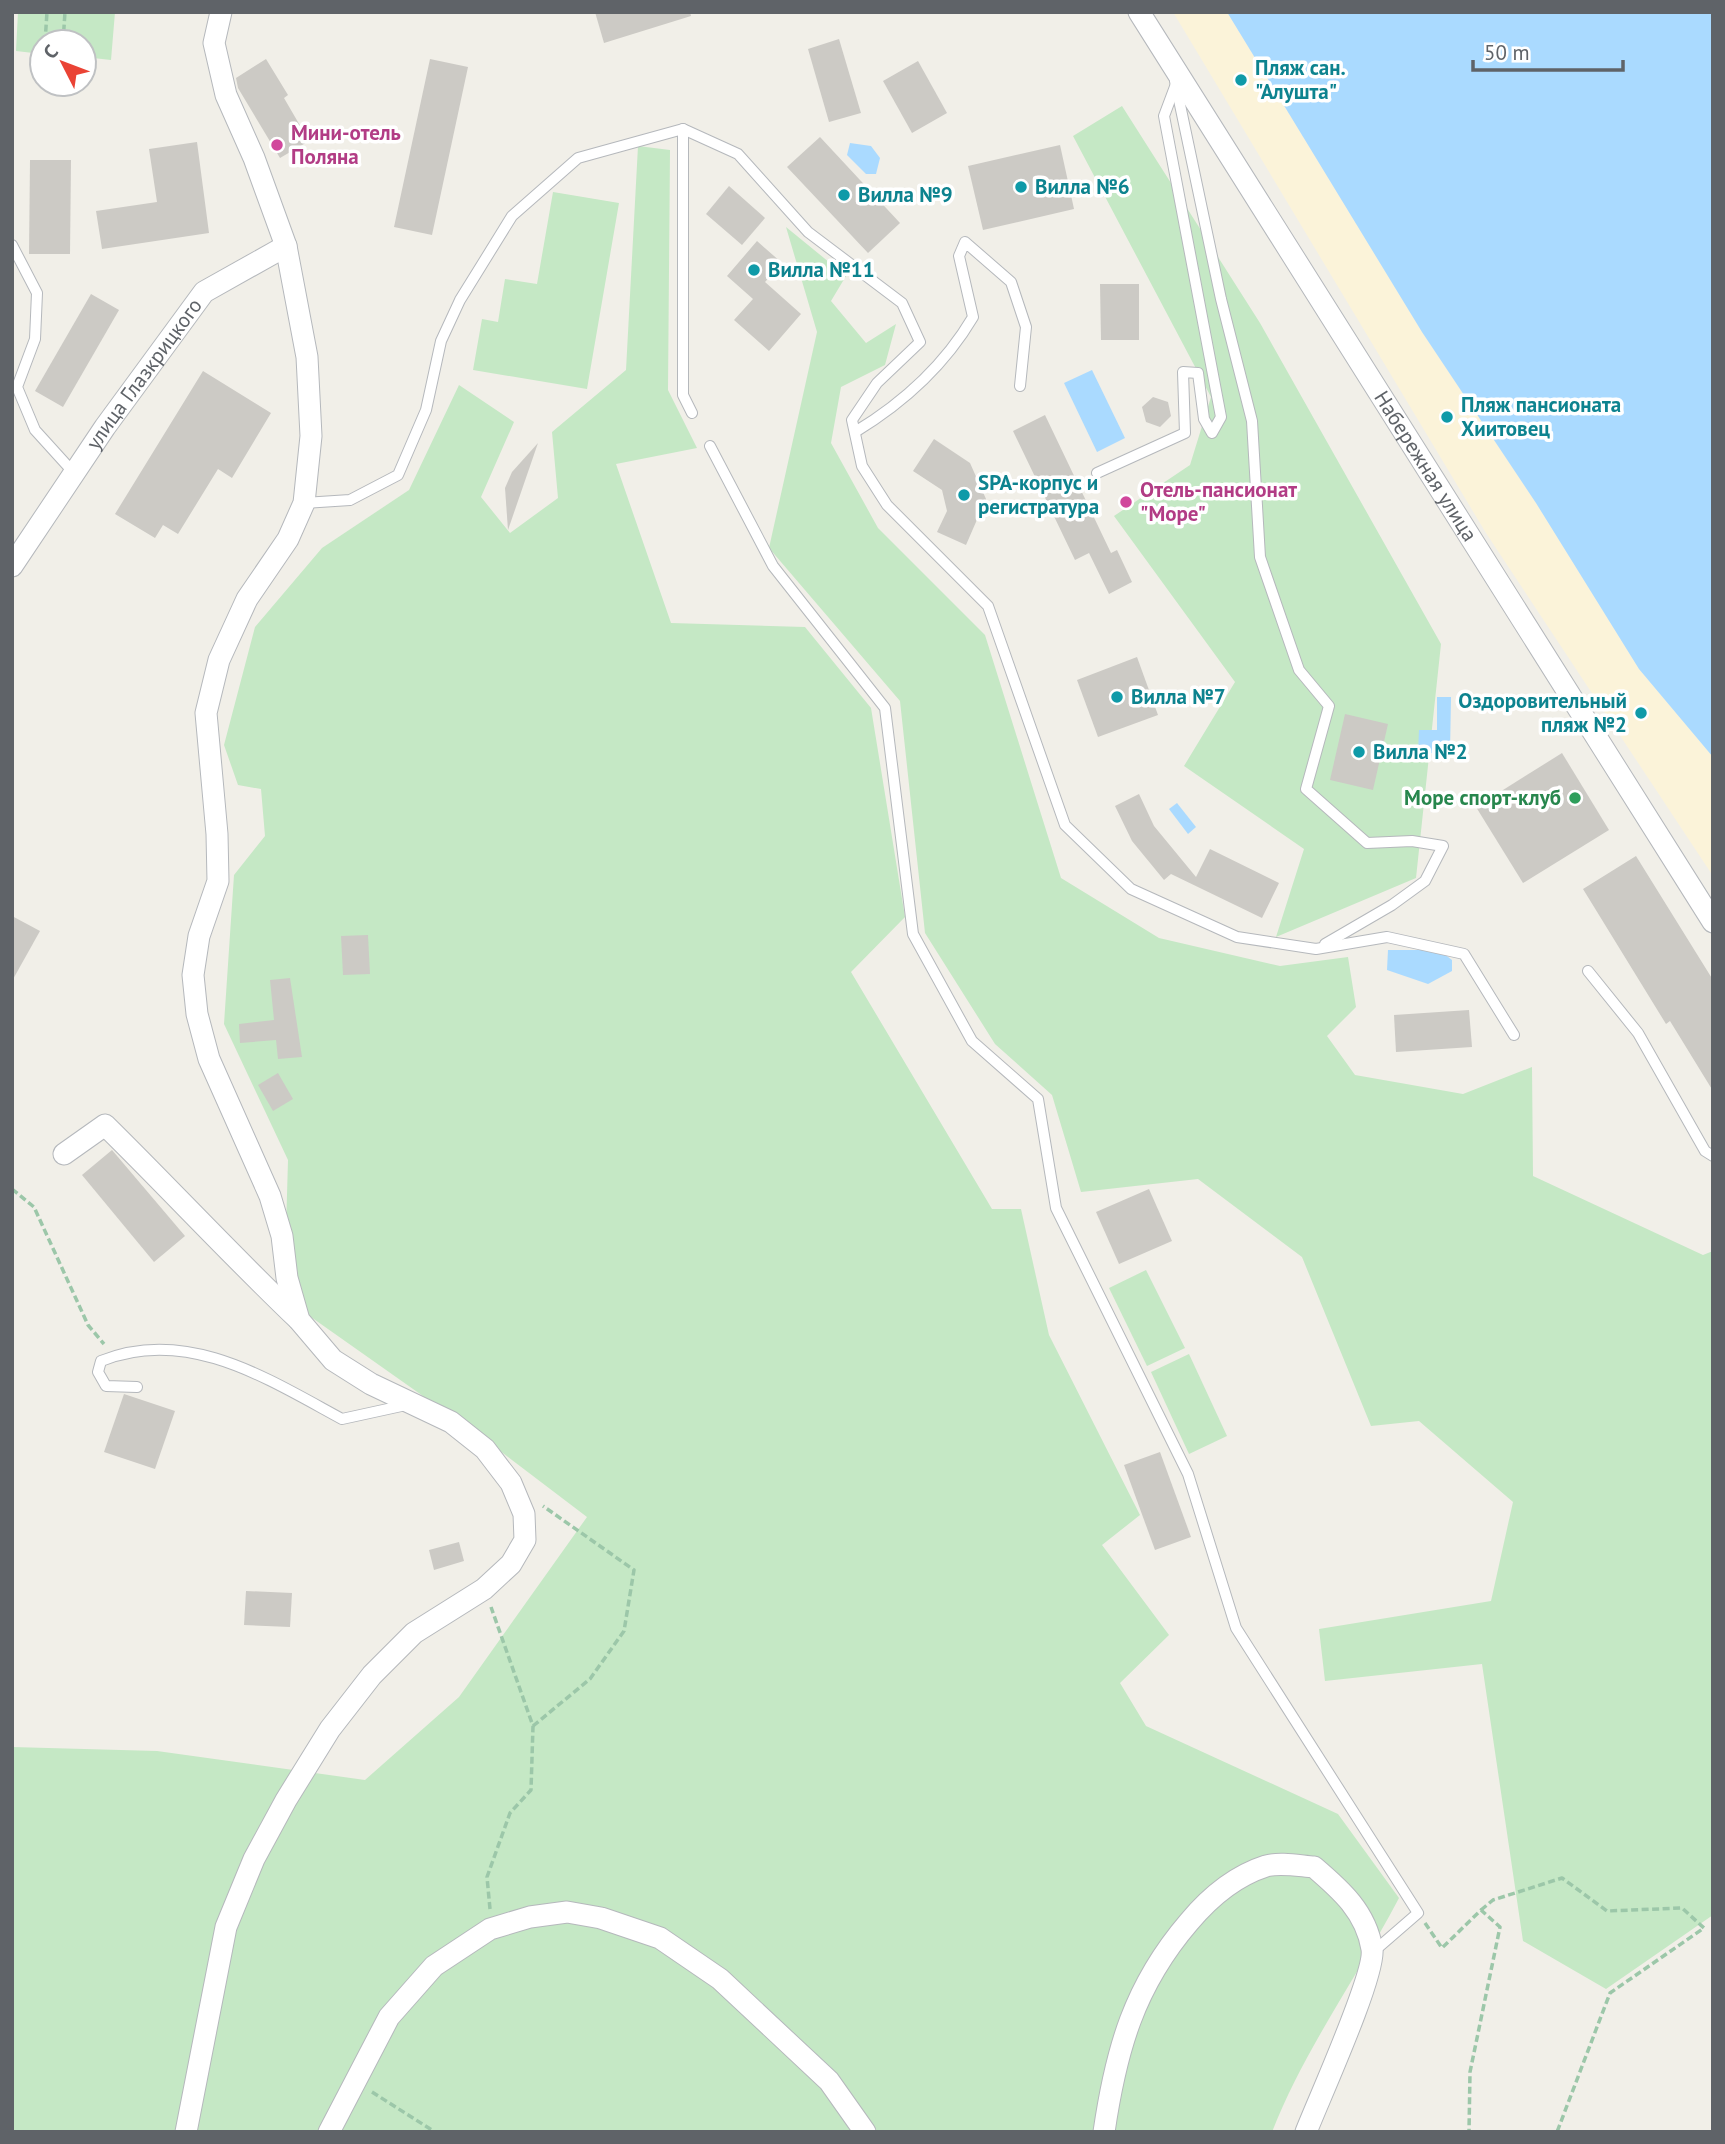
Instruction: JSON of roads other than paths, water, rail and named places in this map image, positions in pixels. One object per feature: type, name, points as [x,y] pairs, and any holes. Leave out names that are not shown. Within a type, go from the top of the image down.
[{"type":"street","points":[[221,12],[214,43],[226,95],[286,246],[307,357],[311,436],[304,503],[288,540],[247,599],[219,660],[206,713],[217,834],[218,881],[200,936],[192,975],[197,1014],[209,1059],[270,1196],[282,1236],[287,1278],[299,1320]]},
{"type":"street","name":"Набережная улица","points":[[1139,12],[1174,75],[1713,922]]},
{"type":"street","name":"улица Глазкрицкого","points":[[12,566],[74,473],[204,292],[286,246]]},
{"type":"street","points":[[64,1154],[105,1125],[186,1204],[241,1265],[299,1320],[333,1360],[451,1422],[485,1449],[510,1483],[524,1514],[525,1540],[511,1564],[484,1589],[414,1633],[372,1675],[330,1729],[286,1800],[254,1859],[226,1927],[186,2132]]},
{"type":"street","points":[[1104,2132],[1121,2046],[1144,1982],[1168,1946],[1205,1902],[1234,1881],[1268,1866],[1314,1867],[1347,1895],[1365,1924],[1373,1952],[1362,1990],[1306,2132]]},
{"type":"street","points":[[328,2132],[389,2017],[434,1966],[491,1928],[530,1917],[567,1912],[601,1919],[660,1938],[720,1979],[830,2081],[865,2132]]},
{"type":"lane","points":[[1097,473],[1185,433],[1183,372],[1198,373],[1204,419],[1212,433],[1221,417],[1164,116],[1174,75]]},
{"type":"lane","points":[[1174,75],[1221,299],[1252,421],[1260,557],[1299,670],[1329,706],[1306,789],[1367,843],[1412,841],[1443,846],[1425,880],[1392,905],[1316,949]]},
{"type":"lane","points":[[304,503],[350,500],[398,475],[426,410],[441,341],[460,300],[512,216],[578,158],[682,129],[738,154],[808,232],[902,303],[920,342],[877,383],[852,419],[862,466],[887,505],[988,606],[1065,825],[1131,889],[1237,937],[1316,949],[1387,937],[1464,954],[1514,1035]]},
{"type":"lane","points":[[682,129],[683,395],[692,413]]},
{"type":"lane","points":[[855,432],[892,409],[929,375],[959,341],[973,317],[959,256],[965,242],[1011,282],[1026,327],[1020,386]]},
{"type":"lane","points":[[12,245],[37,293],[34,339],[17,387],[35,430],[74,473]]},
{"type":"lane","points":[[710,446],[773,566],[885,708],[913,934],[972,1041],[1038,1099],[1056,1208],[1188,1474],[1236,1628],[1418,1913],[1373,1952]]},
{"type":"lane","points":[[1587,971],[1638,1033],[1705,1151],[1713,1156]]},
{"type":"lane","points":[[137,1387],[106,1386],[98,1372],[101,1361],[124,1352],[178,1350],[243,1365],[342,1419],[413,1404]]},
{"type":"water","points":[[1227,12],[1713,12],[1713,757],[1639,669],[1536,503],[1422,332]]},
{"type":"water","points":[[850,143],[871,146],[880,158],[876,174],[866,174],[847,155]]},
{"type":"water","points":[[1092,370],[1125,438],[1097,452],[1064,383]]},
{"type":"water","points":[[1437,697],[1451,697],[1450,753],[1418,753],[1419,730],[1437,730]]},
{"type":"water","points":[[1177,803],[1196,827],[1188,834],[1169,809]]},
{"type":"water","points":[[1388,950],[1439,950],[1452,960],[1452,971],[1428,984],[1387,970]]},
{"type":"place","name":"Пляж сан. \"Алушта\"","points":[[1241,80]]},
{"type":"place","name":"Мини-отель Поляна","points":[[277,145]]},
{"type":"place","name":"Вилла №6","points":[[1021,187]]},
{"type":"place","name":"Вилла №9","points":[[844,195]]},
{"type":"place","name":"Вилла №11","points":[[754,270]]},
{"type":"place","name":"Пляж пансионата Хиитовец","points":[[1447,417]]},
{"type":"place","name":"SPA-корпус и регистратура","points":[[964,495]]},
{"type":"place","name":"Отель-пансионат \"Море\"","points":[[1126,502]]},
{"type":"place","name":"Вилла №7","points":[[1117,697]]},
{"type":"place","name":"Оздоровительный пляж №2","points":[[1641,713]]},
{"type":"place","name":"Вилла №2","points":[[1359,752]]},
{"type":"place","name":"Море спорт-клуб","points":[[1575,798]]}]
